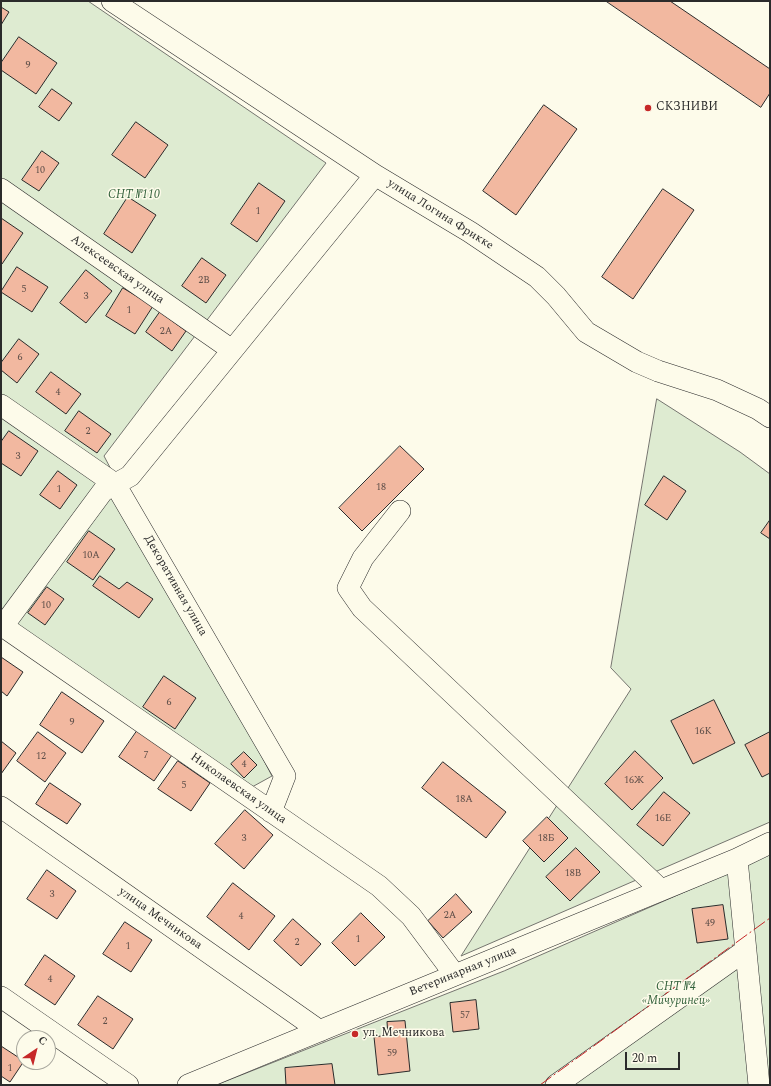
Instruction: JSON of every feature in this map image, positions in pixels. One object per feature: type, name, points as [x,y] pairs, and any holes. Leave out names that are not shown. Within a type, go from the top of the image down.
[{"type":"street","name":"улица Логина Фрикке","points":[[112,1],[375,175],[470,232],[537,277],[556,296],[586,332],[637,362],[658,371],[717,390],[758,409],[770,417]]},
{"type":"street","points":[[2,626],[103,491],[130,476],[375,175]]},
{"type":"street","name":"Алексеевская улица","points":[[1,189],[232,350]]},
{"type":"street","name":"Декоративная улица","points":[[1,405],[116,484],[285,776],[271,812]]},
{"type":"street","points":[[400,511],[363,558],[348,588],[351,593],[362,608],[661,890]]},
{"type":"street","name":"Николаевская улица","points":[[2,626],[379,886],[411,916],[455,975]]},
{"type":"street","name":"улица Мечникова","points":[[1,807],[320,1031]]},
{"type":"street","name":"Ветеринарная улица","points":[[188,1085],[737,859],[770,843]]},
{"type":"street","points":[[737,859],[759,1085]]},
{"type":"street","points":[[556,1085],[746,950]]},
{"type":"street","points":[[1,997],[128,1085]]},
{"type":"green space","name":"СНТ №110","points":[[1,1],[88,1],[326,163],[104,456],[272,776],[252,787],[1,613]]},
{"type":"green space","points":[[657,399],[740,452],[770,474],[770,822],[461,956],[631,689],[611,668]]},
{"type":"green space","name":"СНТ №4 «Мичуринец»","points":[[770,855],[770,1085],[216,1085],[504,971]]},
{"type":"building","points":[[606,1],[670,1],[770,69],[770,93],[761,107]]},
{"type":"building","points":[[1,7],[9,12],[1,25]]},
{"type":"building","points":[[19,37],[57,63],[36,94],[1,70],[1,63]]},
{"type":"building","points":[[52,89],[72,103],[59,121],[39,107]]},
{"type":"building","points":[[544,105],[577,129],[516,215],[483,191]]},
{"type":"building","points":[[136,122],[168,145],[145,178],[112,155]]},
{"type":"building","points":[[42,151],[59,163],[39,191],[22,180]]},
{"type":"building","points":[[259,183],[285,201],[257,242],[231,224]]},
{"type":"building","points":[[663,189],[694,210],[633,299],[602,277]]},
{"type":"building","points":[[128,197],[156,215],[132,253],[104,234]]},
{"type":"building","points":[[1,218],[23,233],[2,264],[1,263]]},
{"type":"building","points":[[202,258],[226,275],[206,303],[182,286]]},
{"type":"building","points":[[17,267],[48,287],[32,312],[1,292]]},
{"type":"building","points":[[86,270],[112,291],[86,323],[60,303]]},
{"type":"building","points":[[123,288],[153,306],[135,334],[106,316]]},
{"type":"building","points":[[160,312],[186,331],[172,351],[146,332]]},
{"type":"building","points":[[19,339],[39,354],[17,383],[1,370],[1,363]]},
{"type":"building","points":[[51,372],[81,394],[66,414],[36,392]]},
{"type":"building","points":[[79,411],[111,434],[97,453],[65,431]]},
{"type":"building","points":[[9,431],[38,451],[21,476],[1,463],[1,442]]},
{"type":"building","points":[[400,446],[424,469],[362,531],[339,508]]},
{"type":"building","points":[[58,471],[77,485],[60,509],[40,495]]},
{"type":"building","points":[[664,476],[686,491],[667,520],[645,505]]},
{"type":"building","points":[[770,520],[770,539],[761,533]]},
{"type":"building","points":[[89,531],[115,549],[93,580],[67,562]]},
{"type":"building","points":[[100,576],[119,589],[127,582],[153,599],[139,618],[93,586]]},
{"type":"building","points":[[47,587],[64,599],[45,625],[28,613]]},
{"type":"building","points":[[1,657],[23,672],[7,696],[1,691]]},
{"type":"building","points":[[164,676],[196,698],[175,729],[143,707]]},
{"type":"building","points":[[62,692],[104,721],[82,753],[40,725]]},
{"type":"building","points":[[714,700],[735,743],[693,764],[671,721]]},
{"type":"building","points":[[137,731],[172,755],[154,781],[119,757]]},
{"type":"building","points":[[38,732],[66,753],[45,782],[17,761]]},
{"type":"building","points":[[770,732],[770,773],[762,777],[745,745]]},
{"type":"building","points":[[1,741],[16,753],[1,774]]},
{"type":"building","points":[[635,751],[663,778],[632,810],[605,784]]},
{"type":"building","points":[[244,752],[257,765],[244,778],[231,764]]},
{"type":"building","points":[[178,761],[210,783],[191,811],[158,789]]},
{"type":"building","points":[[443,762],[506,812],[486,838],[422,788]]},
{"type":"building","points":[[50,783],[81,804],[67,824],[36,804]]},
{"type":"building","points":[[664,792],[690,813],[663,846],[637,825]]},
{"type":"building","points":[[245,810],[273,835],[244,869],[215,844]]},
{"type":"building","points":[[547,817],[568,838],[544,862],[523,841]]},
{"type":"building","points":[[576,848],[600,872],[570,901],[546,877]]},
{"type":"building","points":[[47,870],[76,891],[57,919],[27,899]]},
{"type":"building","points":[[233,883],[275,916],[249,950],[207,917]]},
{"type":"building","points":[[456,894],[472,912],[443,938],[428,921]]},
{"type":"building","points":[[723,905],[728,939],[697,943],[692,909]]},
{"type":"building","points":[[361,913],[385,937],[355,966],[332,943]]},
{"type":"building","points":[[293,919],[321,944],[301,966],[274,941]]},
{"type":"building","points":[[125,922],[152,940],[131,972],[103,954]]},
{"type":"building","points":[[45,955],[75,976],[55,1005],[25,985]]},
{"type":"building","points":[[98,996],[133,1019],[113,1049],[78,1025]]},
{"type":"building","points":[[476,1000],[479,1029],[453,1032],[450,1003]]},
{"type":"building","points":[[405,1021],[410,1071],[378,1075],[374,1037],[388,1035],[387,1022]]},
{"type":"building","points":[[1,1046],[16,1056],[16,1070],[18,1070],[10,1082],[1,1076]]},
{"type":"building","points":[[332,1064],[335,1085],[286,1085],[285,1068]]},
{"type":"power","points":[[540,1085],[770,918]]},
{"type":"place","name":"СКЗНИВИ","points":[[648,108]]},
{"type":"place","name":"ул. Мечникова","points":[[355,1034]]}]
